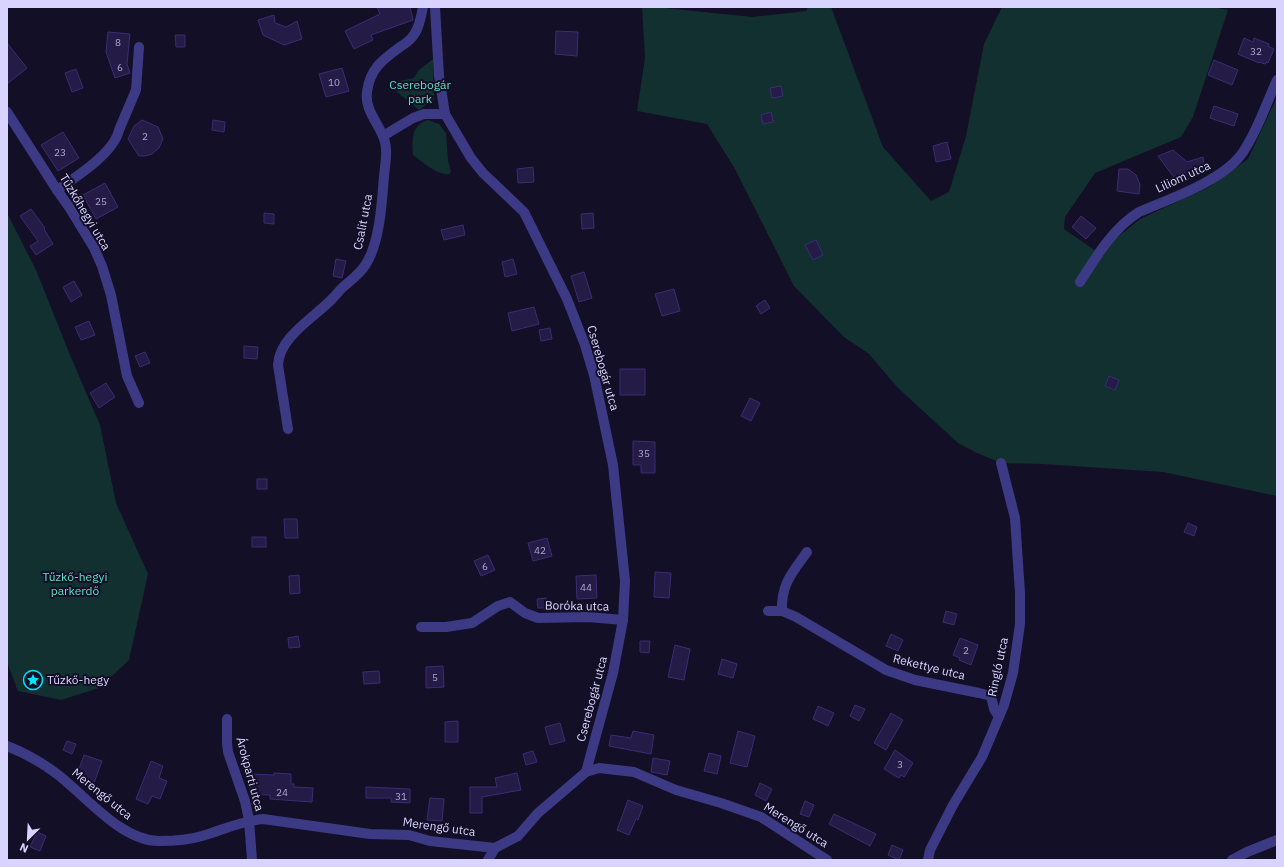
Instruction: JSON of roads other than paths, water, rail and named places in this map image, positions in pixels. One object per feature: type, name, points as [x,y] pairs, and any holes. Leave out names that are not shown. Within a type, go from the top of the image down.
[{"type":"street","name":"Csalit utca","points":[[288,429],[278,357],[289,339],[366,265],[373,249],[380,212],[386,144],[369,108],[366,94],[373,72],[379,63],[415,34],[421,18],[422,7]]},
{"type":"street","name":"Cserebogár utca","points":[[435,7],[439,76],[445,114],[471,158],[483,173],[507,194],[524,212],[567,299],[585,345],[601,407],[613,465],[625,581],[623,620],[613,673],[586,772]]},
{"type":"street","points":[[57,190],[88,168],[114,144],[136,90],[139,47]]},
{"type":"street","name":"Liliom utca","points":[[1080,282],[1100,253],[1129,218],[1138,212],[1222,173],[1237,159],[1253,135],[1277,80]]},
{"type":"street","name":"Tűzkőhegyi utca","points":[[7,112],[94,248],[102,266],[111,295],[127,376],[139,403]]},
{"type":"street","points":[[383,136],[413,118],[424,114],[445,114]]},
{"type":"street","name":"Ringló utca","points":[[928,860],[930,850],[953,804],[982,757],[1004,705],[1013,673],[1020,624],[1020,594],[1015,518],[1001,463]]},
{"type":"street","points":[[782,612],[782,599],[787,582],[807,552]]},
{"type":"street","name":"Boróka utca","points":[[421,627],[446,627],[472,623],[498,606],[510,602],[525,613],[538,618],[588,617],[623,620]]},
{"type":"street","name":"Rekettye utca","points":[[768,611],[782,612],[796,617],[886,670],[915,680],[979,692],[991,696],[994,709],[999,717]]},
{"type":"street","name":"Árokparti utca","points":[[226,719],[228,752],[245,801],[249,820],[252,860]]},
{"type":"street","name":"Merengő utca","points":[[7,746],[21,751],[42,763],[126,831],[139,837],[158,841],[200,836],[249,820],[263,819],[370,834],[409,835],[430,841],[495,848]]},
{"type":"street","name":"Merengő utca","points":[[586,772],[599,768],[634,772],[676,790],[721,803],[761,817],[827,860]]},
{"type":"street","points":[[488,860],[495,848],[518,836],[538,813],[586,772]]},
{"type":"street","points":[[1232,860],[1247,852],[1277,840]]},
{"type":"place","name":"Tűzkő-hegy","points":[[33,680]]},
{"type":"park label","name":"Cserebogár park","points":[[420,92]]},
{"type":"park label","name":"Tűzkő-hegyi parkerdő","points":[[75,584]]}]
